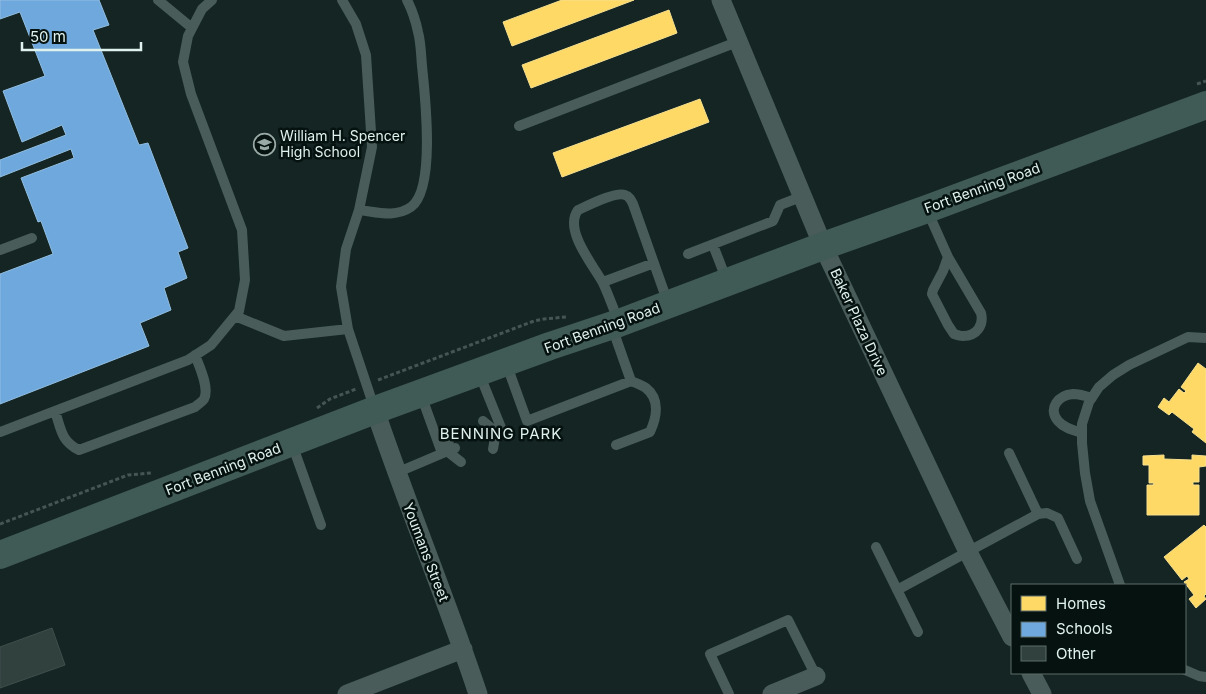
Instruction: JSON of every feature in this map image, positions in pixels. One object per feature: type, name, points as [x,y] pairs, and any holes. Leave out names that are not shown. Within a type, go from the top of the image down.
[{"type":"street","name":"Baker Plaza Drive","points":[[721,0],[823,246],[968,552],[1011,635]]},
{"type":"street","name":"Fort Benning Road","points":[[0,555],[420,393],[616,324],[1206,105]]},
{"type":"street","name":"Youmans Street","points":[[375,410],[396,473],[463,649],[478,694]]},
{"type":"street","points":[[347,694],[463,649]]},
{"type":"street","points":[[1032,674],[1042,694]]},
{"type":"street","points":[[772,694],[816,676]]},
{"type":"lane","points":[[158,0],[192,28]]},
{"type":"lane","points":[[0,432],[188,360],[211,345],[239,310],[245,280],[242,230],[192,94],[184,62],[188,36],[202,9],[212,0]]},
{"type":"lane","points":[[342,0],[356,24],[366,55],[372,147],[359,210],[346,249],[342,287],[348,329],[375,410]]},
{"type":"lane","points":[[359,210],[392,214],[402,212],[413,206],[420,194],[425,172],[428,137],[425,91],[419,33],[407,0]]},
{"type":"lane","points":[[519,126],[738,42]]},
{"type":"lane","points":[[616,445],[650,432],[656,415],[656,406],[646,388],[631,380],[616,324],[602,282],[582,250],[574,226],[575,214],[578,210],[617,193],[624,194],[630,199],[668,304]]},
{"type":"lane","points":[[688,254],[773,221],[780,205],[803,196]]},
{"type":"lane","points":[[927,209],[948,257],[981,313],[981,327],[963,336],[954,334],[932,294],[948,257]]},
{"type":"lane","points":[[0,250],[32,238]]},
{"type":"lane","points":[[713,245],[727,282]]},
{"type":"lane","points":[[602,282],[654,263]]},
{"type":"lane","points":[[235,316],[284,336],[348,329]]},
{"type":"lane","points":[[1120,584],[1090,501],[1084,466],[1082,424],[1089,402],[1099,387],[1113,374],[1129,364],[1188,336],[1206,338]]},
{"type":"lane","points":[[55,411],[66,441],[70,446],[79,450],[195,407],[204,399],[206,389],[195,355]]},
{"type":"lane","points":[[506,362],[527,421],[631,380]]},
{"type":"lane","points":[[479,372],[502,430],[492,433]]},
{"type":"lane","points":[[420,393],[448,451],[461,462]]},
{"type":"lane","points":[[1082,434],[1066,427],[1058,420],[1054,414],[1054,405],[1060,398],[1067,395],[1076,394],[1092,398]]},
{"type":"lane","points":[[483,421],[492,433],[493,449]]},
{"type":"lane","points":[[448,451],[450,434]]},
{"type":"lane","points":[[292,442],[321,526]]},
{"type":"lane","points":[[396,473],[448,451]]},
{"type":"lane","points":[[1009,453],[1038,514]]},
{"type":"lane","points":[[897,590],[1038,514],[1047,513],[1058,518],[1077,559]]},
{"type":"lane","points":[[876,547],[918,632]]},
{"type":"lane","points":[[729,694],[710,654],[788,620],[816,676]]},
{"type":"lane","points":[[1186,670],[1206,677]]},
{"type":"building: Homes","points":[[562,0],[634,0],[512,46],[503,22]]},
{"type":"building: Homes","points":[[669,10],[677,33],[531,88],[522,65]]},
{"type":"building: Homes","points":[[700,99],[709,122],[562,177],[553,153]]},
{"type":"building: Homes","points":[[1198,363],[1206,369],[1206,443],[1192,432],[1194,429],[1172,412],[1169,415],[1158,407],[1164,398],[1169,402],[1179,389],[1184,393],[1186,391],[1181,387]]},
{"type":"building: Homes","points":[[1164,455],[1164,459],[1192,460],[1192,455],[1206,456],[1206,466],[1199,467],[1199,482],[1193,482],[1193,485],[1199,485],[1199,515],[1147,515],[1147,485],[1153,485],[1154,483],[1149,483],[1149,465],[1143,465],[1143,456]]},
{"type":"building: Homes","points":[[1204,525],[1206,527],[1206,594],[1204,596],[1206,599],[1196,608],[1189,599],[1194,595],[1184,582],[1189,579],[1187,576],[1182,580],[1164,557]]},
{"type":"building: Schools","points":[[0,0],[99,0],[109,25],[93,30],[139,145],[148,143],[188,248],[178,252],[187,278],[164,288],[171,310],[140,323],[149,346],[0,404],[0,274],[53,254],[41,221],[38,222],[21,178],[74,158],[71,149],[0,177],[0,160],[66,135],[62,125],[22,142],[3,91],[45,76],[20,12],[0,19]]},
{"type":"building: Other","points":[[52,628],[65,665],[0,688],[0,647]]},
{"type":"place","name":"William H. Spencer High School","points":[[264,144]]},
{"type":"district","name":"BENNING PARK","points":[[501,434]]}]
